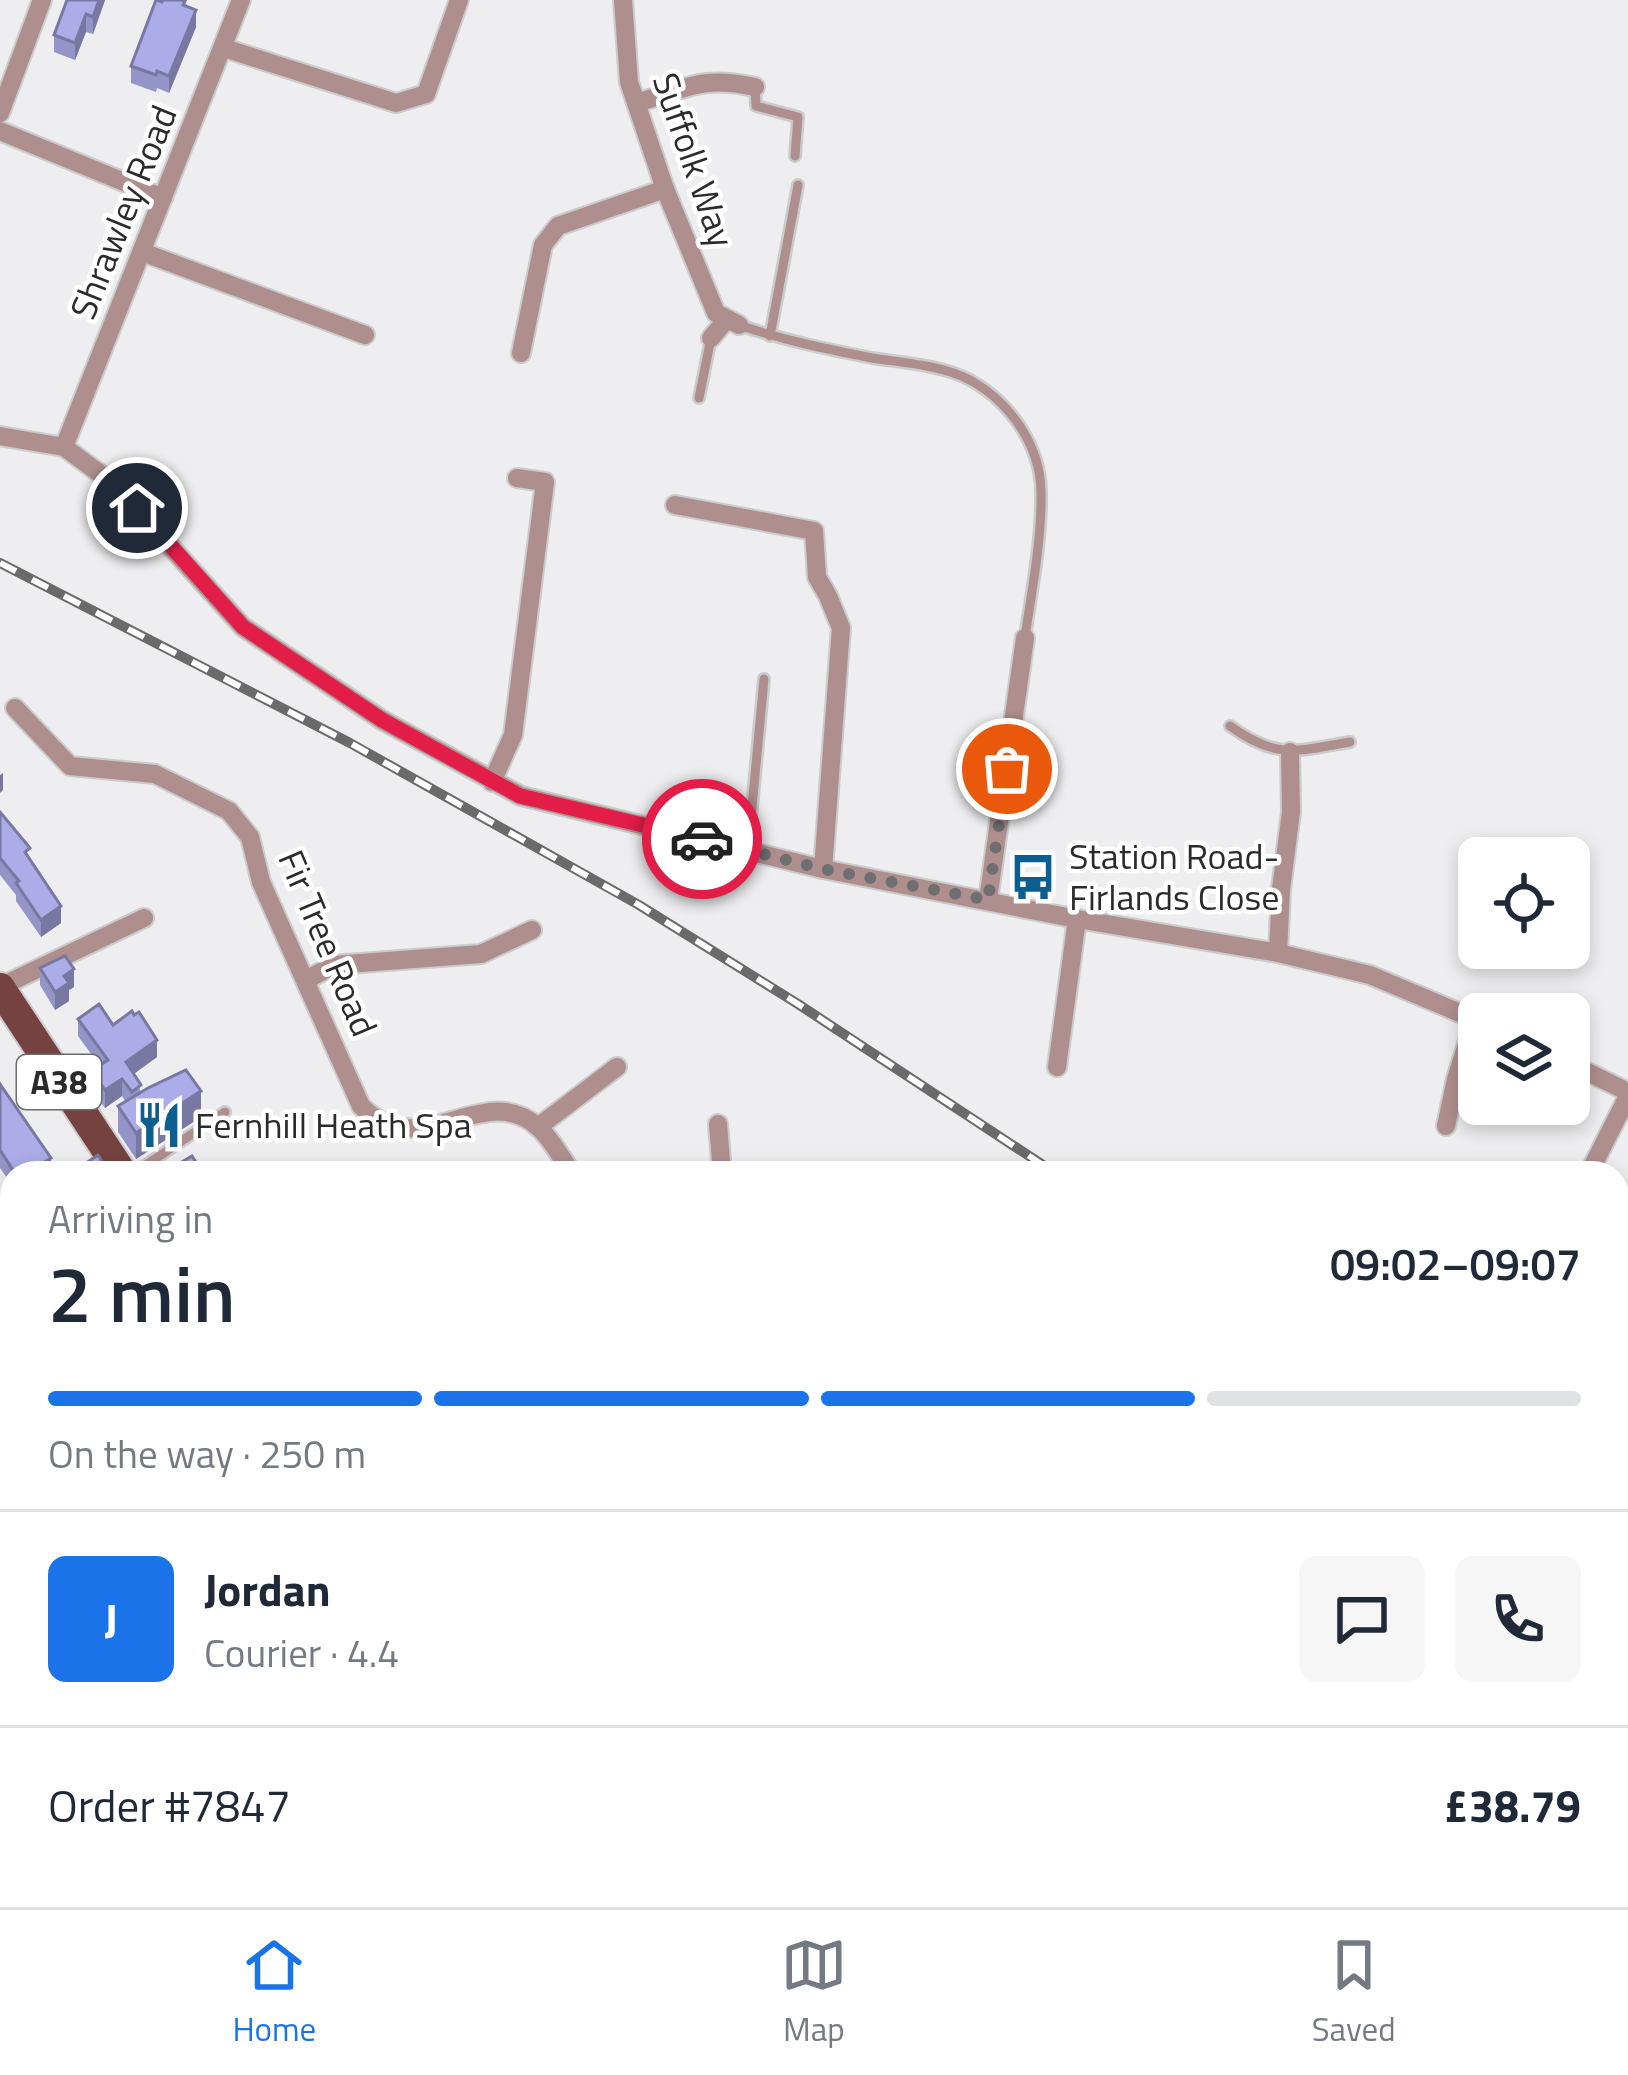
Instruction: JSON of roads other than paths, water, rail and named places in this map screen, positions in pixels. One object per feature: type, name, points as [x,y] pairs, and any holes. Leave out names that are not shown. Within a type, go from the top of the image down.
[{"type":"main road","name":"A38","points":[[0,987],[105,1161]]},
{"type":"street","points":[[0,113],[42,0]]},
{"type":"street","name":"Shrawley Road","points":[[64,447],[242,0]]},
{"type":"street","points":[[224,48],[396,104],[426,94],[459,0]]},
{"type":"street","name":"Suffolk Way","points":[[623,0],[629,82],[665,189],[716,313],[733,322]]},
{"type":"street","points":[[636,104],[698,82],[755,87]]},
{"type":"street","points":[[0,131],[164,198]]},
{"type":"street","points":[[521,352],[543,245],[558,226],[665,189]]},
{"type":"street","points":[[142,252],[365,335]]},
{"type":"street","points":[[711,338],[733,322]]},
{"type":"street","points":[[526,330],[548,332]]},
{"type":"street","points":[[0,436],[64,447],[114,484],[243,627],[382,720],[520,796],[823,869],[1278,953],[1370,975],[1458,1012]]},
{"type":"street","points":[[492,782],[513,735],[545,482],[517,478]]},
{"type":"street","points":[[675,505],[814,531],[817,577],[841,628],[823,869]]},
{"type":"street","points":[[988,900],[1025,638]]},
{"type":"street","name":"Fir Tree Road","points":[[15,707],[70,766],[155,774],[229,811],[250,837],[261,882],[362,1106],[377,1122],[407,1130],[493,1111],[513,1113],[538,1127]]},
{"type":"street","points":[[1278,953],[1291,812],[1290,752]]},
{"type":"street","points":[[0,987],[143,918]]},
{"type":"street","points":[[1057,1067],[1078,919]]},
{"type":"street","points":[[306,980],[334,965],[481,954],[532,930]]},
{"type":"street","points":[[1446,1126],[1444,1087],[1458,1059]]},
{"type":"street","points":[[563,1161],[538,1127],[617,1066]]},
{"type":"street","points":[[1590,1075],[1628,1094],[1595,1161]]},
{"type":"street","points":[[718,1124],[721,1161]]},
{"type":"lane","points":[[755,87],[756,106],[798,117],[794,156]]},
{"type":"lane","points":[[770,335],[798,185]]},
{"type":"lane","points":[[733,322],[789,342],[968,379],[1018,422],[1035,453],[1041,487],[1025,638]]},
{"type":"lane","points":[[699,398],[711,338]]},
{"type":"lane","points":[[748,850],[764,680]]},
{"type":"lane","points":[[1230,726],[1262,746],[1290,752],[1350,742]]},
{"type":"lane","points":[[152,1161],[225,1112]]},
{"type":"railway","points":[[0,563],[350,743],[639,905],[1037,1161]]},
{"type":"place","name":"Station Road- Firlands Close","points":[[1033,877]]},
{"type":"place","name":"Fernhill Heath Spa","points":[[159,1125]]}]
